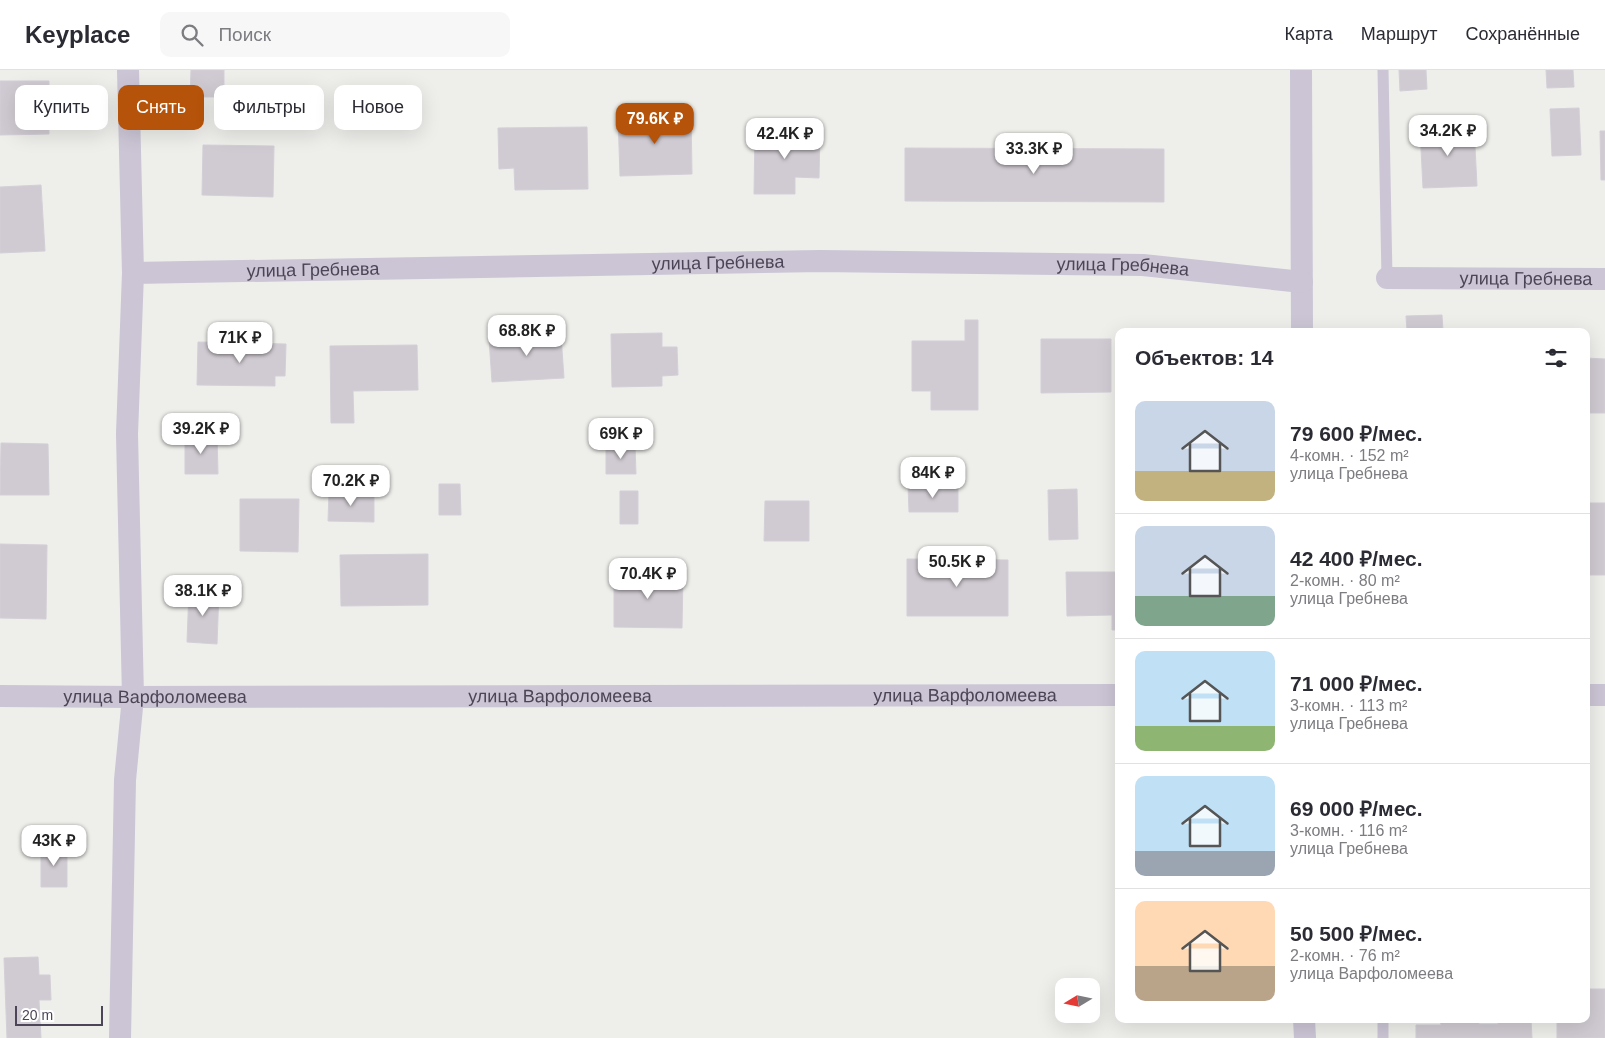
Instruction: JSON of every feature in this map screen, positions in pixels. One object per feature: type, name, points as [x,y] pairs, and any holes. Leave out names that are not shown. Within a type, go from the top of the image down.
[{"type":"street","points":[[120,1038],[124,780],[133,697],[127,434],[133,273],[128,70]]},
{"type":"street","points":[[1301,70],[1302,328]]},
{"type":"street","name":"улица Гребнева","points":[[133,273],[820,261],[1144,265],[1302,282]]},
{"type":"street","name":"улица Гребнева","points":[[1387,278],[1605,279]]},
{"type":"street","name":"улица Варфоломеева","points":[[0,696],[1115,695]]},
{"type":"street","points":[[1590,695],[1605,695]]},
{"type":"street","points":[[1304,1023],[1304,1038]]},
{"type":"lane","points":[[1383,70],[1387,278]]},
{"type":"lane","points":[[1383,1023],[1383,1038]]},
{"type":"building","points":[[191,70],[224,70],[224,85],[214,85],[214,97],[204,97],[204,85],[190,85]]},
{"type":"building","points":[[1399,70],[1426,70],[1427,89],[1400,91]]},
{"type":"building","points":[[1546,70],[1573,70],[1574,87],[1547,88]]},
{"type":"building","points":[[0,81],[49,81],[49,85],[15,85],[15,130],[49,130],[49,134],[0,135]]},
{"type":"building","points":[[1579,108],[1581,155],[1552,156],[1550,109]]},
{"type":"building","points":[[691,115],[692,174],[620,176],[618,116]]},
{"type":"building","points":[[587,127],[588,189],[515,190],[514,168],[499,169],[498,128]]},
{"type":"building","points":[[1474,127],[1477,186],[1423,188],[1420,129]]},
{"type":"building","points":[[755,131],[820,132],[819,178],[795,177],[795,194],[754,194]]},
{"type":"building","points":[[1600,131],[1605,131],[1605,180],[1601,180]]},
{"type":"building","points":[[203,145],[274,146],[273,197],[202,195]]},
{"type":"building","points":[[905,148],[1164,149],[1164,202],[905,201]]},
{"type":"building","points":[[41,185],[45,251],[0,253],[0,187]]},
{"type":"building","points":[[1442,315],[1443,328],[1407,328],[1406,316]]},
{"type":"building","points":[[965,320],[978,320],[978,410],[931,410],[931,391],[912,391],[912,341],[965,341]]},
{"type":"building","points":[[546,325],[547,336],[561,336],[564,378],[492,382],[489,339],[528,337],[528,326]]},
{"type":"building","points":[[662,333],[662,347],[677,347],[678,375],[662,376],[662,386],[612,387],[611,334]]},
{"type":"building","points":[[1041,339],[1111,339],[1111,392],[1041,393]]},
{"type":"building","points":[[198,342],[286,344],[285,376],[275,376],[275,386],[197,385]]},
{"type":"building","points":[[417,345],[418,390],[353,391],[354,423],[331,423],[330,346]]},
{"type":"building","points":[[1590,358],[1605,359],[1605,413],[1590,413]]},
{"type":"building","points":[[185,436],[217,436],[218,474],[185,474]]},
{"type":"building","points":[[1,443],[48,444],[49,495],[0,495]]},
{"type":"building","points":[[606,446],[635,446],[636,474],[606,474]]},
{"type":"building","points":[[439,484],[460,484],[461,515],[439,515]]},
{"type":"building","points":[[908,485],[958,486],[958,512],[909,512]]},
{"type":"building","points":[[1077,489],[1078,539],[1049,540],[1048,490]]},
{"type":"building","points":[[620,491],[638,491],[638,524],[620,524]]},
{"type":"building","points":[[329,492],[374,494],[374,522],[328,521]]},
{"type":"building","points":[[240,499],[299,499],[298,552],[240,551]]},
{"type":"building","points":[[765,501],[809,501],[809,541],[764,541]]},
{"type":"building","points":[[1590,503],[1605,503],[1605,575],[1590,575]]},
{"type":"building","points":[[0,544],[47,545],[46,619],[0,618]]},
{"type":"building","points":[[428,554],[428,605],[341,606],[340,555]]},
{"type":"building","points":[[907,559],[1008,560],[1008,616],[907,616]]},
{"type":"building","points":[[1066,572],[1115,572],[1115,630],[1112,630],[1112,615],[1067,616]]},
{"type":"building","points":[[614,573],[683,574],[682,628],[614,627]]},
{"type":"building","points":[[189,590],[219,591],[217,644],[187,642]]},
{"type":"building","points":[[41,848],[67,848],[67,887],[41,887]]},
{"type":"building","points":[[38,957],[39,975],[50,975],[51,1000],[39,1000],[41,1038],[7,1038],[4,958]]},
{"type":"building","points":[[1590,989],[1605,989],[1605,1038],[1557,1038],[1557,1023],[1590,1023]]},
{"type":"building","points":[[1441,1023],[1531,1023],[1532,1038],[1416,1038],[1416,1025],[1441,1025]]}]
